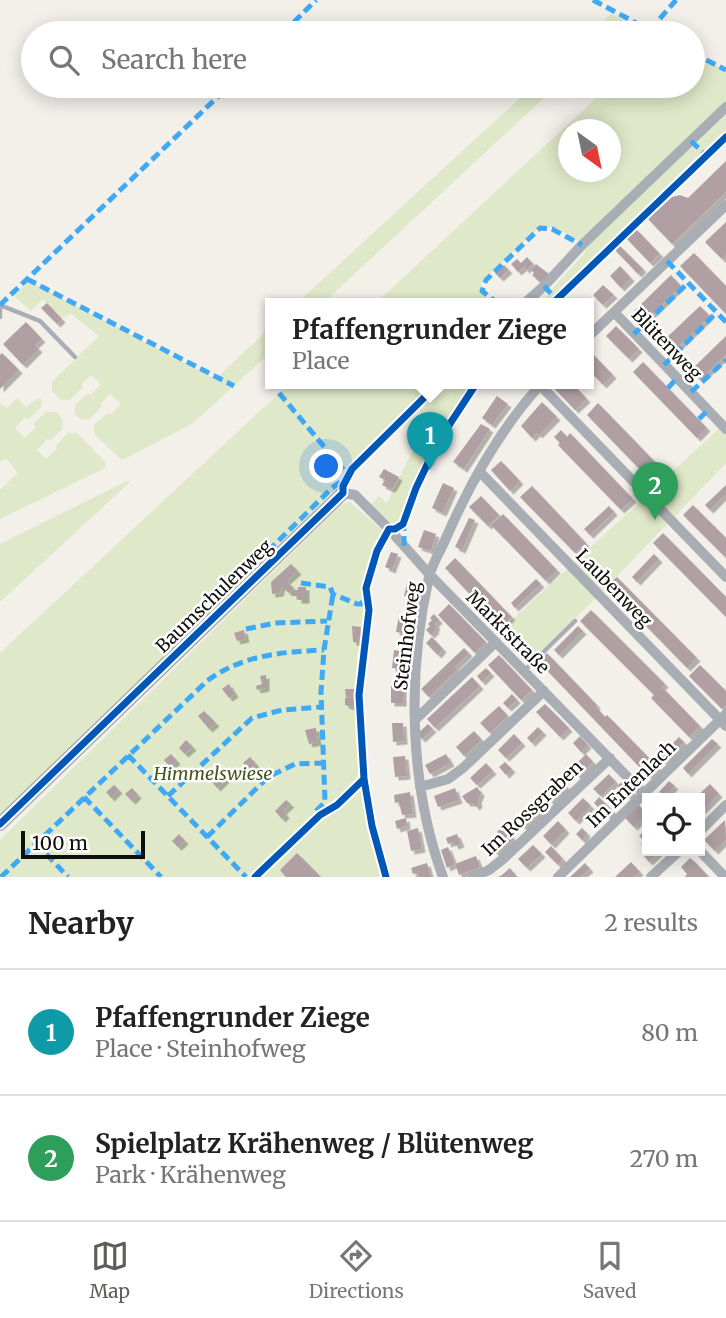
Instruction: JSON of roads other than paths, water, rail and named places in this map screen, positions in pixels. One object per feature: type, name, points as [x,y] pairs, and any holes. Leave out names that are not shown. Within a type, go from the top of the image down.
[{"type":"street","points":[[530,298],[726,107]]},
{"type":"street","points":[[594,331],[726,205]]},
{"type":"street","name":"Blütenweg","points":[[614,312],[726,429]]},
{"type":"street","name":"Baumschulenweg","points":[[0,824],[343,493],[342,486],[352,469],[433,389]]},
{"type":"street","name":"Steinhofweg","points":[[443,877],[420,788],[415,720],[416,669],[430,575],[479,471],[504,432],[538,389]]},
{"type":"street","points":[[545,389],[726,577]]},
{"type":"street","name":"Laubenweg","points":[[479,471],[724,720]]},
{"type":"street","name":"Marktstraße","points":[[343,493],[355,495],[643,793]]},
{"type":"street","points":[[415,720],[496,642]]},
{"type":"street","points":[[420,788],[447,779],[463,768],[544,691]]},
{"type":"street","name":"Im Entenlach","points":[[649,793],[724,720]]},
{"type":"street","name":"Im Rossgraben","points":[[473,877],[489,870],[503,859],[610,758]]},
{"type":"street","name":"Im Entenlach","points":[[558,877],[642,800]]},
{"type":"street","points":[[705,826],[726,805]]},
{"type":"street","points":[[705,855],[725,877]]},
{"type":"street","points":[[652,877],[674,856]]},
{"type":"lane","points":[[0,317],[0,307],[40,321],[75,357]]},
{"type":"lane","points":[[367,595],[366,588],[377,551],[389,529]]},
{"type":"lane","points":[[525,670],[575,621]]},
{"type":"place","name":"Pfaffengrunder Ziege","points":[[430,470]]},
{"type":"place","name":"Spielplatz Krähenweg / Blütenweg","points":[[655,520]]},
{"type":"park label","name":"Himmelswiese","points":[[213,773]]}]
